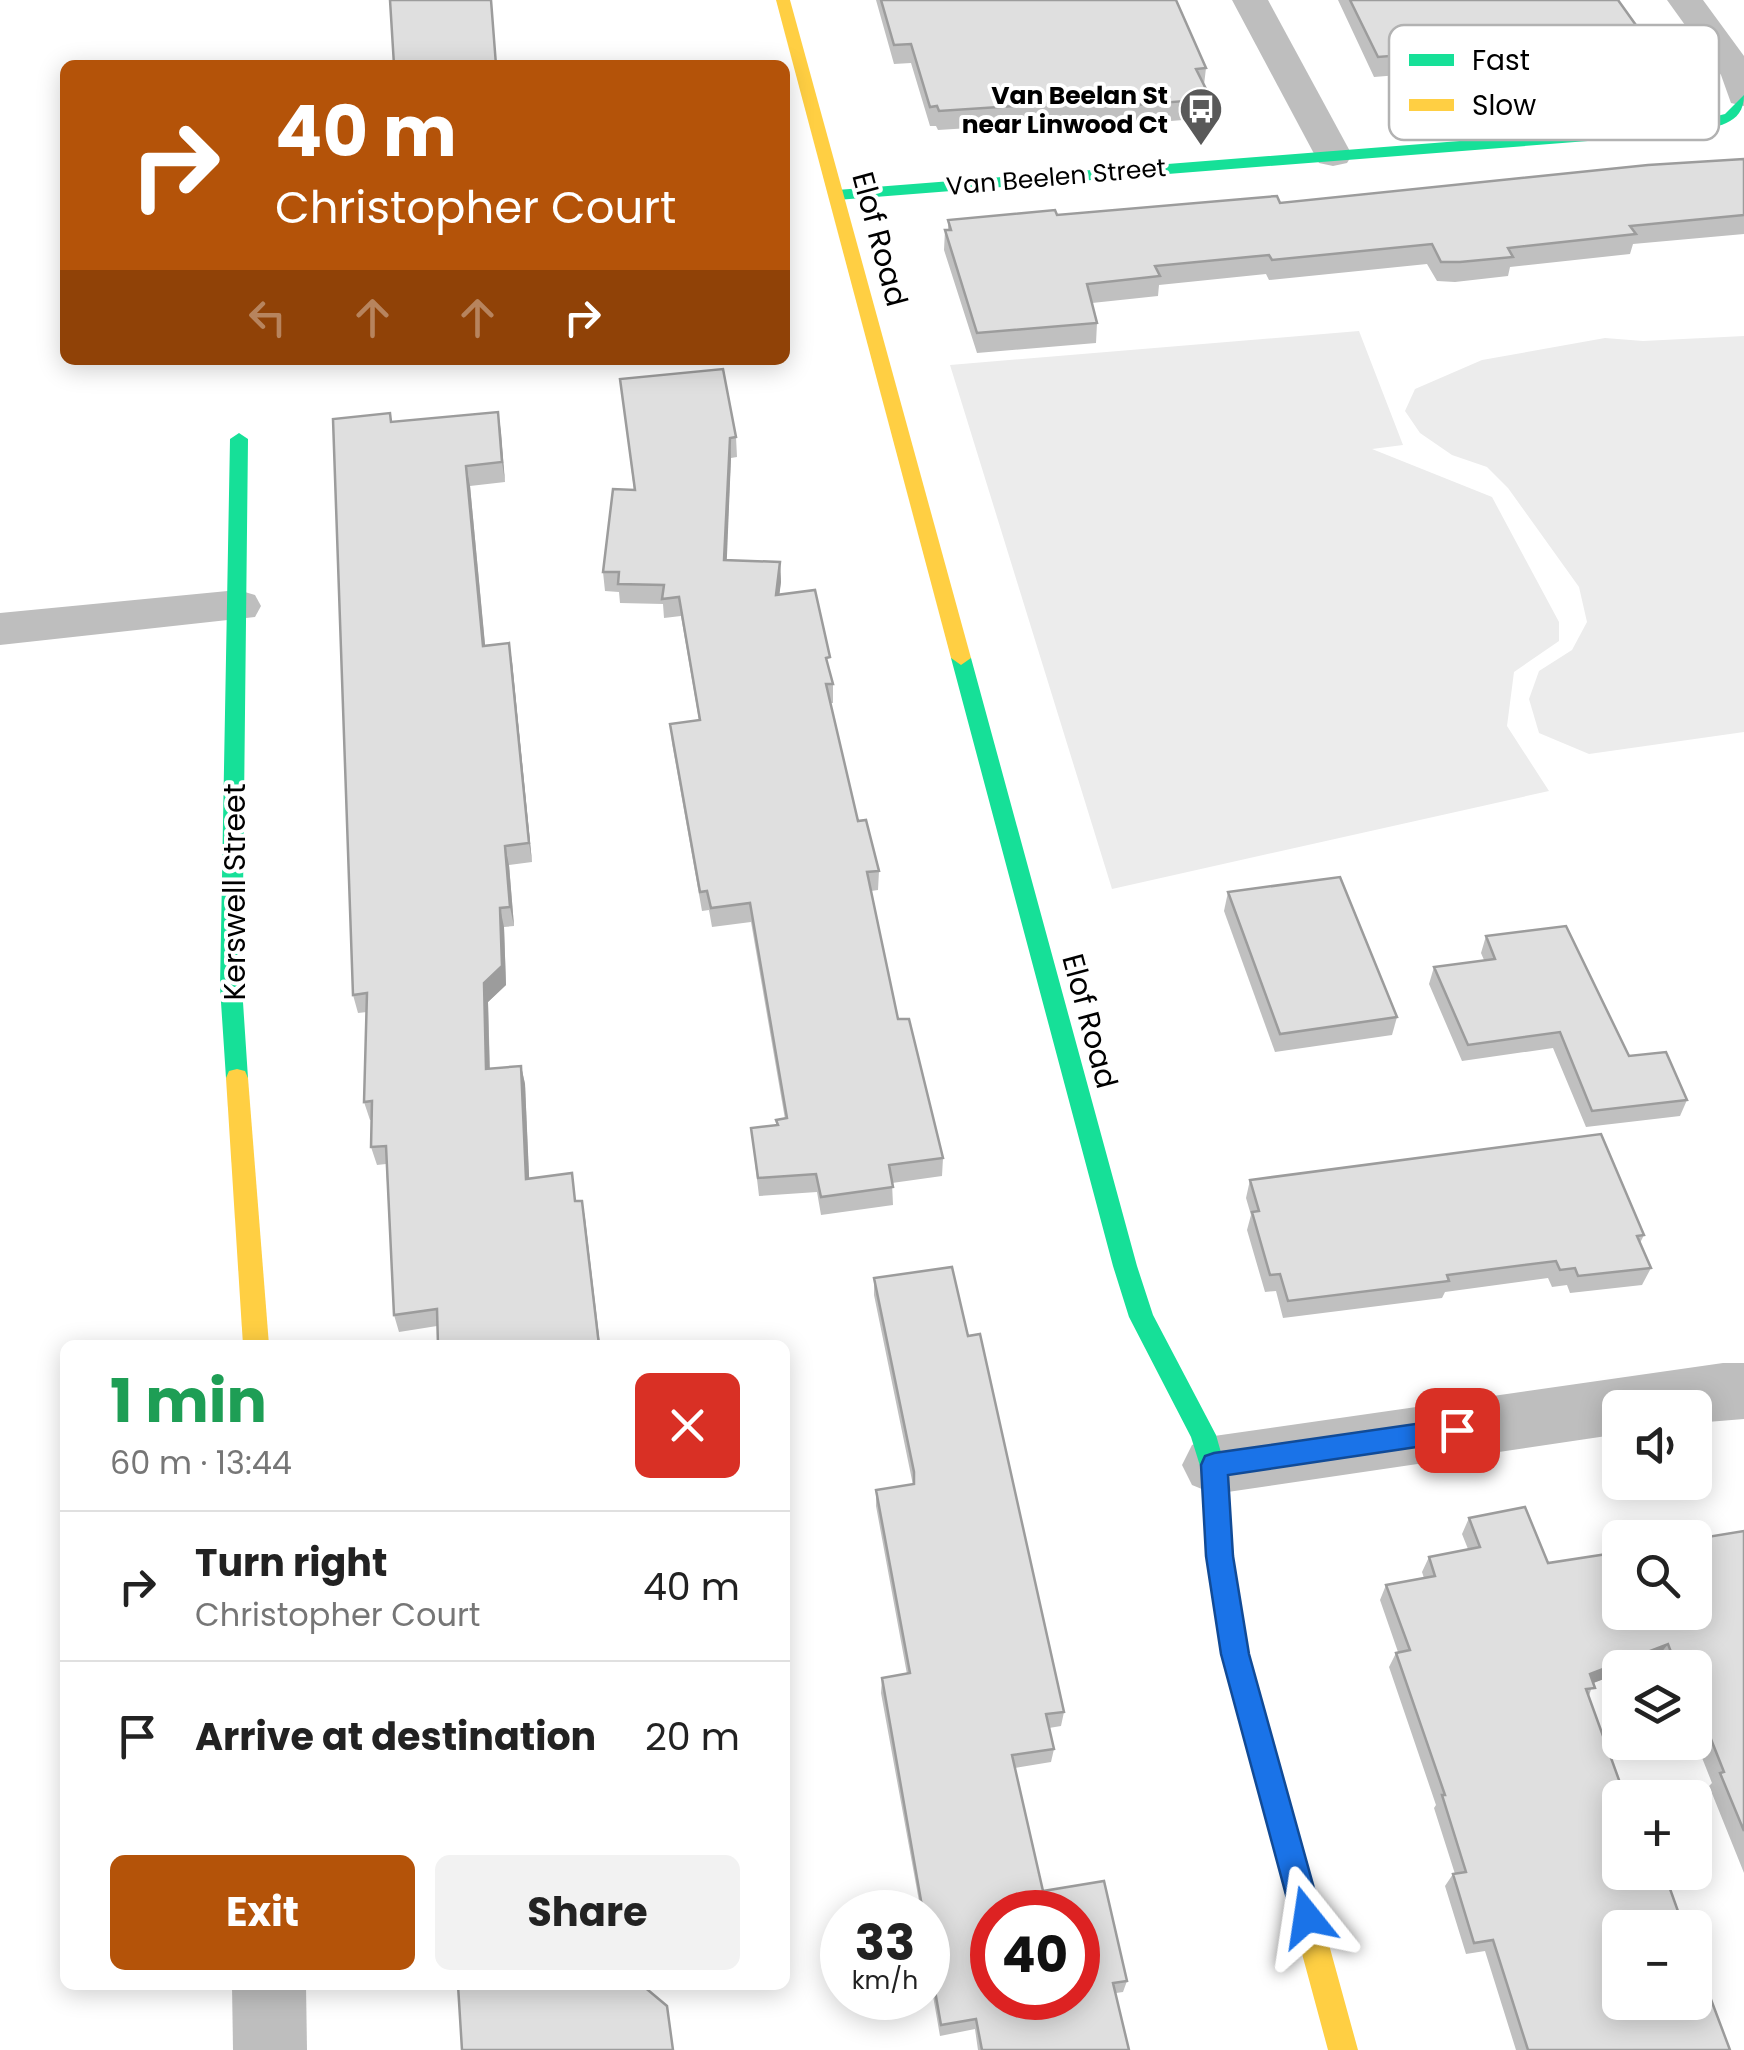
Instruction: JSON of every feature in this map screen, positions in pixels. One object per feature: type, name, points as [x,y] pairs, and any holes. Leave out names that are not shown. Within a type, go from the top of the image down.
[{"type":"street","name":"Elof Road","points":[[783,0],[1125,1266],[1142,1317],[1214,1465],[1220,1556],[1235,1654],[1343,2050]]},
{"type":"street","points":[[1250,0],[1333,155]]},
{"type":"street","name":"Van Beelen Street","points":[[1685,0],[1703,25]]},
{"type":"street","name":"Van Beelen Street","points":[[1719,47],[1739,75],[1744,97],[1730,117],[1719,120]]},
{"type":"street","name":"Van Beelen Street","points":[[837,195],[1531,140]]},
{"type":"street","name":"Kerswell Street","points":[[240,439],[231,988],[256,1340]]},
{"type":"street","points":[[0,629],[238,606]]},
{"type":"street","points":[[1214,1465],[1744,1391]]},
{"type":"street","points":[[269,1990],[270,2050]]},
{"type":"shaded area","points":[[1359,331],[1403,445],[1372,449],[1492,497],[1559,622],[1559,641],[1514,672],[1507,726],[1549,791],[1112,889],[950,365]]},
{"type":"shaded area","points":[[1744,336],[1744,732],[1589,754],[1539,733],[1529,699],[1539,671],[1572,650],[1587,622],[1579,587],[1508,488],[1487,467],[1452,455],[1420,433],[1405,411],[1415,389],[1482,360],[1605,338],[1643,341]]},
{"type":"building","points":[[390,0],[491,0],[496,60],[394,60]]},
{"type":"building","points":[[881,0],[1176,0],[1206,68],[1196,69],[1211,99],[1135,105],[1132,98],[939,111],[937,106],[930,107],[911,44],[894,45]]},
{"type":"building","points":[[1350,0],[1618,0],[1636,25],[1389,25],[1389,56],[1378,57]]},
{"type":"building","points":[[1744,159],[1744,215],[1630,226],[1636,234],[1508,248],[1513,257],[1460,262],[1441,262],[1432,244],[1272,260],[1269,255],[1155,266],[1160,276],[1087,284],[1097,323],[977,333],[945,230],[951,230],[948,220],[1055,210],[1057,215],[1277,196],[1280,203],[1648,165]]},
{"type":"building","points":[[723,369],[736,437],[730,438],[724,560],[780,562],[776,595],[815,590],[830,657],[826,658],[833,684],[826,684],[858,821],[866,820],[879,871],[867,872],[898,1019],[909,1019],[943,1158],[889,1165],[893,1187],[821,1197],[816,1174],[758,1178],[751,1128],[778,1125],[776,1120],[787,1118],[750,903],[711,908],[707,891],[700,892],[670,724],[700,720],[679,597],[662,599],[664,585],[618,584],[619,572],[603,572],[613,489],[635,490],[620,379]]},
{"type":"building","points":[[498,412],[502,462],[466,466],[483,646],[509,643],[529,843],[505,846],[510,907],[500,908],[502,966],[484,983],[486,1069],[521,1066],[526,1179],[572,1173],[575,1201],[582,1201],[598,1340],[438,1340],[437,1309],[394,1315],[386,1146],[371,1147],[372,1101],[364,1102],[367,993],[353,995],[333,419],[390,413],[391,422]]},
{"type":"building","points":[[1340,877],[1397,1017],[1280,1034],[1228,892]]},
{"type":"building","points":[[1566,926],[1629,1056],[1666,1052],[1687,1100],[1592,1111],[1560,1032],[1468,1045],[1434,967],[1495,959],[1486,936]]},
{"type":"building","points":[[1601,1134],[1644,1235],[1637,1236],[1651,1268],[1578,1276],[1575,1268],[1560,1270],[1556,1261],[1447,1275],[1449,1281],[1288,1301],[1280,1274],[1270,1275],[1252,1212],[1259,1211],[1250,1180]]},
{"type":"building","points":[[952,1267],[968,1336],[980,1334],[1064,1712],[1046,1714],[1054,1749],[1012,1755],[1043,1890],[970,1890],[970,2020],[941,2025],[940,2020],[950,2020],[950,1890],[919,1890],[882,1678],[910,1673],[876,1490],[914,1484],[874,1278]]},
{"type":"building","points":[[1525,1507],[1548,1563],[1602,1555],[1602,1630],[1712,1630],[1712,1536],[1744,1531],[1744,1831],[1720,1773],[1724,1772],[1712,1742],[1712,1650],[1670,1650],[1668,1644],[1652,1650],[1602,1650],[1602,1669],[1590,1674],[1595,1688],[1586,1689],[1602,1733],[1602,1760],[1612,1760],[1619,1780],[1602,1780],[1602,1890],[1670,1890],[1678,1910],[1602,1910],[1602,2020],[1712,2020],[1712,2002],[1730,2050],[1528,2050],[1493,1940],[1474,1943],[1453,1874],[1466,1872],[1445,1795],[1396,1653],[1410,1650],[1386,1585],[1435,1576],[1429,1557],[1480,1547],[1469,1518]]},
{"type":"building","points":[[1104,1881],[1127,1981],[1113,1983],[1129,2050],[982,2050],[976,2020],[1100,2020],[1100,1890],[1049,1890]]},
{"type":"building","points":[[458,1990],[648,1990],[667,2006],[673,2050],[462,2050]]},
{"type":"traffic: fast","points":[[1719,120],[1730,117],[1744,100]]},
{"type":"traffic: fast","points":[[837,195],[1537,140]]},
{"type":"traffic: fast","points":[[237,1078],[231,987],[239,439]]},
{"type":"traffic: fast","points":[[961,658],[1125,1266],[1141,1317],[1203,1435],[1215,1477]]},
{"type":"traffic: slow","points":[[783,0],[961,658]]},
{"type":"traffic: slow","points":[[237,1078],[256,1340]]},
{"type":"traffic: slow","points":[[1215,1477],[1220,1556],[1235,1654],[1343,2050]]},
{"type":"place","name":"Van Beelan St near Linwood Ct","points":[[1201,147]]},
{"type":"route","points":[[1307,1917],[1235,1654],[1220,1556],[1214,1465],[1457,1430]]}]
